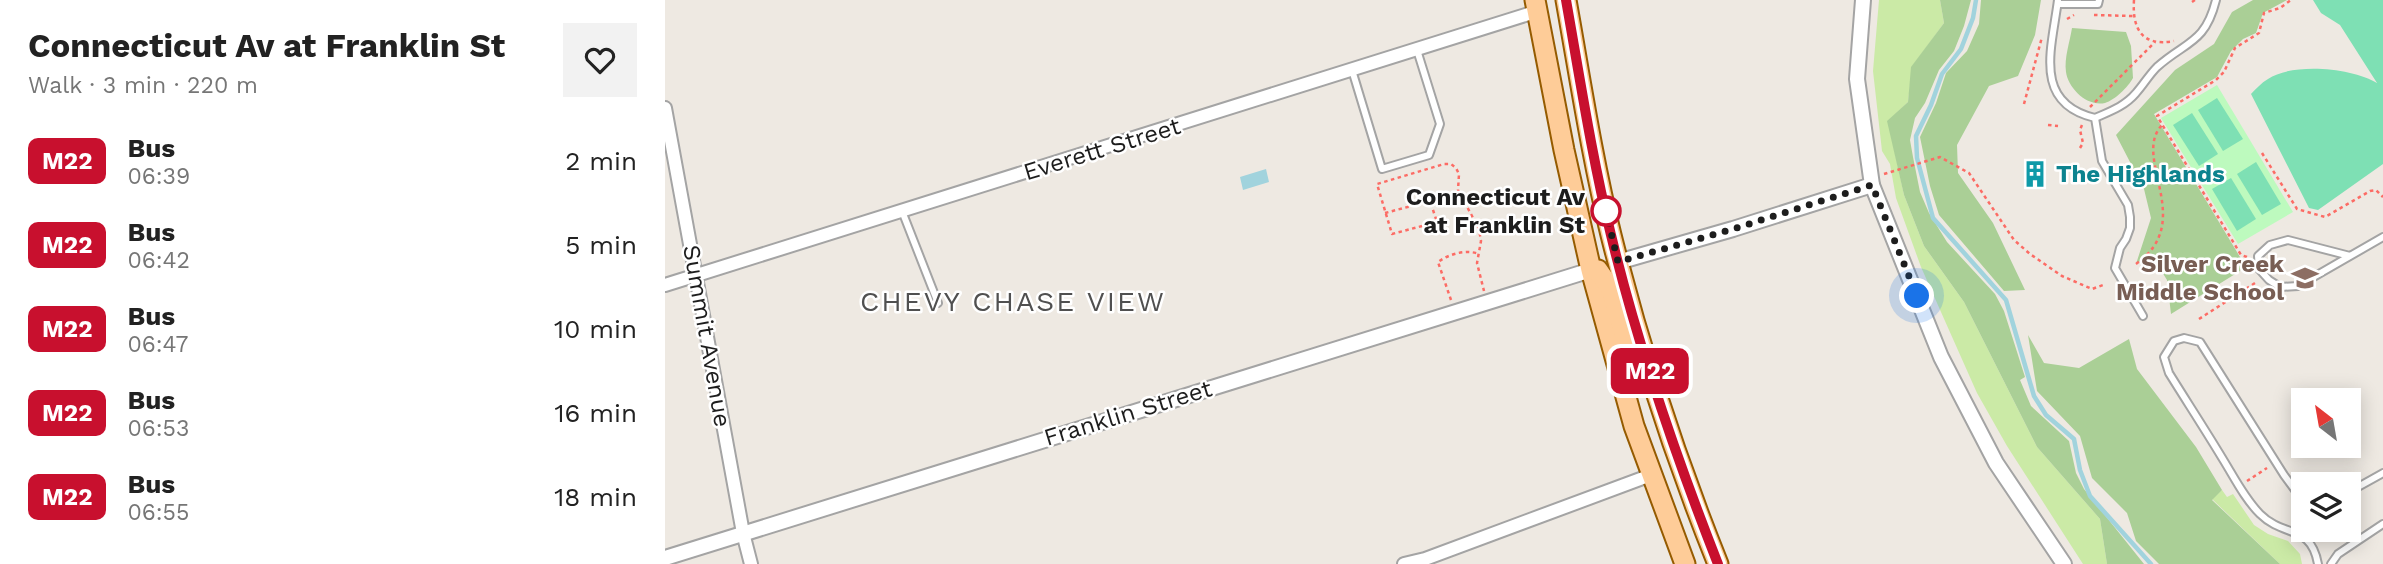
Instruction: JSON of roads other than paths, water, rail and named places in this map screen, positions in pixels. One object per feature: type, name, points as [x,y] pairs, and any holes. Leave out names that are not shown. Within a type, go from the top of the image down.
[{"type":"main road","points":[[1566,0],[1591,139],[1618,262],[1646,360],[1680,463],[1718,564]]},
{"type":"main road","points":[[1537,6],[1591,270],[1634,426],[1685,564]]},
{"type":"main road","points":[[1574,192],[1584,203],[1594,244],[1600,256],[1608,262],[1618,262]]},
{"type":"main road","points":[[1591,270],[1598,271],[1611,289],[1627,343],[1646,360]]},
{"type":"street","points":[[1863,0],[1857,79],[1872,185],[1941,357],[1996,463],[2064,564]]},
{"type":"street","name":"Everett Street","points":[[665,285],[1417,50],[1537,6]]},
{"type":"street","name":"Summit Avenue","points":[[665,108],[743,533],[751,564]]},
{"type":"street","points":[[1618,262],[1872,185]]},
{"type":"street","name":"Franklin Street","points":[[665,558],[1591,270]]},
{"type":"street","points":[[1404,564],[1425,559],[1651,475]]},
{"type":"lane","points":[[2099,0],[2098,4],[2058,2],[2049,69],[2051,84],[2058,97],[2068,107],[2095,118],[2118,109],[2165,60],[2184,50],[2201,35],[2212,15],[2216,0]]},
{"type":"lane","points":[[1352,70],[1383,169],[1429,155],[1440,124],[1417,50]]},
{"type":"lane","points":[[2095,118],[2102,161],[2128,205],[2130,217],[2130,228],[2120,248],[2115,268],[2143,316]]},
{"type":"lane","points":[[902,211],[938,303]]},
{"type":"lane","points":[[2350,256],[2288,240],[2270,244],[2258,256],[2259,269],[2269,280],[2280,287],[2298,286],[2383,237]]},
{"type":"lane","points":[[2291,485],[2200,342],[2184,338],[2174,341],[2164,357],[2169,373],[2243,492],[2260,514],[2274,525],[2291,531]]},
{"type":"lane","points":[[2361,485],[2383,473]]},
{"type":"lane","points":[[2331,564],[2338,554],[2383,524]]},
{"type":"lane","points":[[2309,542],[2315,549],[2318,564]]},
{"type":"water","points":[[1266,169],[1269,182],[1243,190],[1240,177]]},
{"type":"waterway","points":[[1976,0],[1973,18],[1961,49],[1942,74],[1916,136],[1917,158],[1933,218],[2006,300],[2034,396],[2046,415],[2074,439],[2080,470],[2090,496],[2151,564]]},
{"type":"place","name":"The Highlands","points":[[2035,174]]},
{"type":"place","name":"Connecticut Av at Franklin St","points":[[1606,211]]},
{"type":"place","name":"Silver Creek Middle School","points":[[2305,278]]},
{"type":"district","name":"CHEVY CHASE VIEW","points":[[1013,301]]}]
